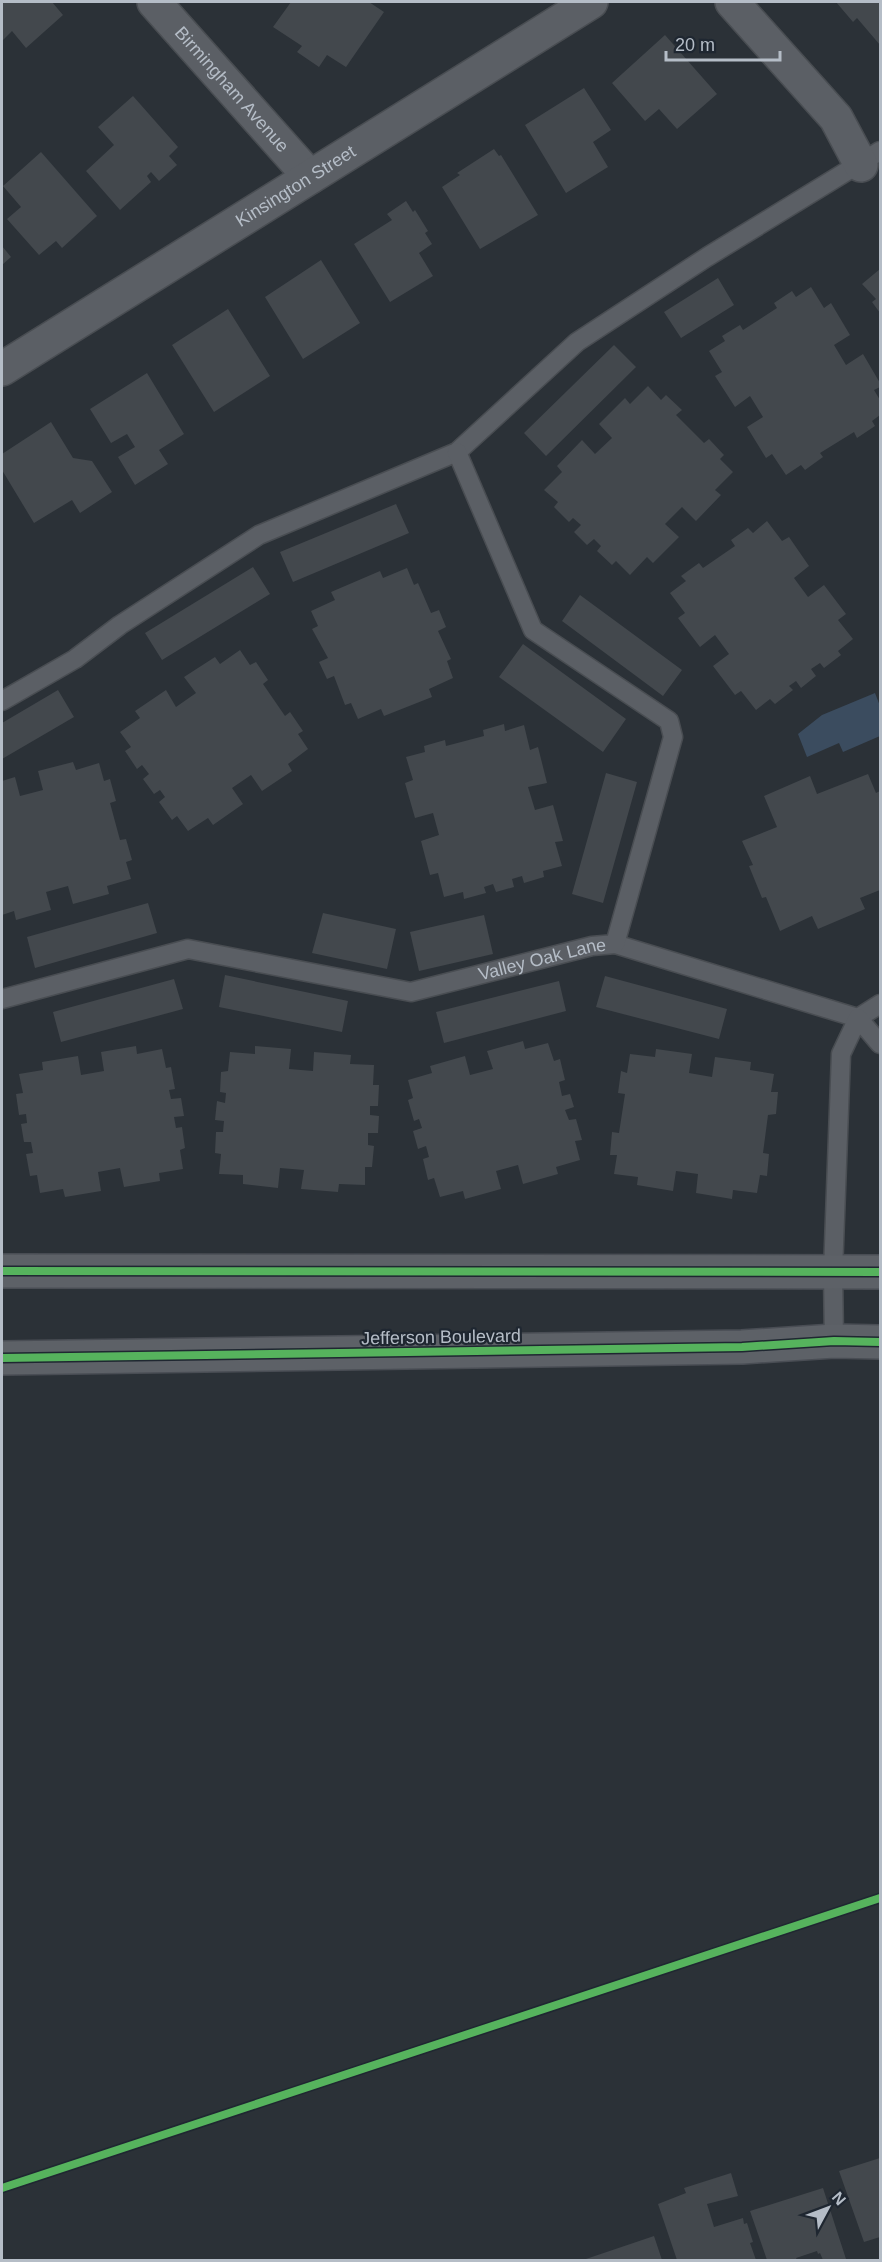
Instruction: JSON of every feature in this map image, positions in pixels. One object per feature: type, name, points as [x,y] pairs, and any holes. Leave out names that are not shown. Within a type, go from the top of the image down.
[{"type":"main road","points":[[2,1270],[880,1272]]},
{"type":"main road","name":"Jefferson Boulevard","points":[[2,1358],[730,1348],[834,1341],[880,1342]]},
{"type":"street","name":"Birmingham Avenue","points":[[154,2],[310,177]]},
{"type":"street","name":"Kinsington Street","points":[[2,369],[591,2]]},
{"type":"street","points":[[732,2],[871,158]]},
{"type":"lane","points":[[2,701],[75,659],[120,625],[260,535],[457,452],[577,342],[707,257],[871,158]]},
{"type":"lane","name":"Valley Oak Lane","points":[[2,999],[188,949],[411,992],[592,946],[615,944],[673,738],[669,721],[533,630],[457,452]]},
{"type":"lane","points":[[615,944],[858,1018],[880,1044]]},
{"type":"lane","points":[[834,1341],[833,1272],[841,1054],[858,1018],[880,1004]]},
{"type":"water","points":[[875,693],[880,706],[880,736],[843,752],[839,743],[807,757],[798,734],[822,715]]},
{"type":"building","points":[[2,2],[52,2],[63,15],[26,48],[12,31],[2,41]]},
{"type":"building","points":[[291,2],[369,2],[384,12],[346,67],[327,55],[319,67],[297,52],[302,46],[273,27]]},
{"type":"building","points":[[836,2],[880,2],[880,45],[857,18],[853,22]]},
{"type":"building","points":[[665,35],[717,94],[677,129],[659,109],[645,121],[612,83]]},
{"type":"building","points":[[584,88],[611,130],[593,142],[608,167],[566,193],[525,125]]},
{"type":"building","points":[[133,96],[178,147],[169,156],[177,165],[159,181],[151,172],[147,176],[151,182],[120,210],[86,171],[114,145],[98,127]]},
{"type":"building","points":[[494,149],[499,156],[501,155],[538,215],[480,249],[442,187],[460,175],[457,173]]},
{"type":"building","points":[[41,152],[97,216],[62,248],[56,241],[39,255],[7,219],[21,207],[3,186]]},
{"type":"building","points":[[406,201],[413,212],[415,210],[428,231],[425,233],[432,244],[419,253],[433,276],[390,302],[354,244],[392,220],[387,214]]},
{"type":"building","points":[[2,246],[11,257],[2,265]]},
{"type":"building","points":[[321,260],[360,323],[303,359],[265,297]]},
{"type":"building","points":[[880,269],[880,313],[872,302],[876,299],[862,284]]},
{"type":"building","points":[[718,278],[734,305],[681,338],[664,312]]},
{"type":"building","points":[[811,287],[824,308],[831,303],[850,335],[834,345],[846,365],[863,354],[880,383],[880,387],[874,390],[880,400],[880,415],[872,421],[875,426],[857,438],[854,432],[820,453],[823,457],[805,470],[801,465],[786,475],[772,454],[766,458],[747,427],[763,417],[750,396],[735,407],[715,376],[722,372],[709,351],[725,341],[722,336],[740,325],[743,330],[777,308],[774,303],[792,291],[796,297]]},
{"type":"building","points":[[228,309],[270,376],[214,412],[172,345]]},
{"type":"building","points":[[614,345],[636,367],[546,456],[524,433]]},
{"type":"building","points":[[147,373],[184,434],[159,450],[168,464],[135,485],[118,457],[135,447],[127,434],[111,443],[90,409]]},
{"type":"building","points":[[648,386],[661,400],[666,395],[682,410],[676,415],[704,443],[709,439],[724,455],[720,459],[733,472],[715,490],[721,495],[696,521],[682,507],[665,524],[679,537],[653,563],[647,557],[630,575],[616,561],[612,565],[597,551],[601,546],[594,539],[587,545],[574,532],[581,525],[573,518],[569,522],[554,507],[558,502],[544,490],[562,472],[557,466],[582,440],[595,454],[612,438],[599,424],[625,398],[630,404]]},
{"type":"building","points":[[51,422],[73,458],[92,461],[112,492],[80,513],[72,500],[34,523],[2,470],[2,454]]},
{"type":"building","points":[[396,504],[409,533],[293,582],[280,552]]},
{"type":"building","points":[[767,521],[782,541],[789,537],[809,566],[794,578],[808,597],[824,585],[846,614],[838,620],[853,639],[838,651],[841,655],[824,668],[820,663],[811,669],[816,676],[801,688],[796,681],[789,686],[793,690],[775,704],[770,699],[756,710],[741,691],[735,695],[713,666],[729,654],[715,635],[700,647],[678,618],[685,613],[670,593],[686,581],[681,576],[699,563],[703,568],[735,546],[731,540],[748,528],[753,533]]},
{"type":"building","points":[[253,567],[270,594],[162,660],[145,633]]},
{"type":"building","points":[[407,568],[414,585],[418,583],[431,613],[439,610],[446,627],[438,631],[451,659],[447,661],[453,678],[429,689],[432,697],[384,716],[381,709],[358,719],[351,703],[345,705],[334,676],[327,679],[319,662],[328,658],[312,629],[318,626],[311,611],[335,600],[331,592],[380,571],[383,578]]},
{"type":"building","points":[[580,595],[682,670],[663,696],[562,621]]},
{"type":"building","points":[[523,644],[626,719],[603,752],[499,677]]},
{"type":"building","points":[[240,650],[250,665],[256,662],[268,680],[263,684],[285,716],[290,712],[303,731],[298,734],[308,749],[288,764],[292,771],[262,791],[251,775],[232,788],[243,804],[213,825],[208,818],[188,831],[177,816],[172,820],[159,802],[165,797],[160,790],[154,794],[143,779],[149,774],[142,765],[137,769],[125,751],[131,747],[120,732],[140,718],[135,711],[166,690],[176,707],[196,693],[184,677],[215,657],[220,664]]},
{"type":"building","points":[[58,690],[74,717],[2,759],[2,723]]},
{"type":"building","points":[[504,724],[505,731],[524,725],[530,750],[538,747],[547,783],[528,787],[535,810],[553,805],[563,841],[555,842],[562,866],[543,871],[544,877],[524,883],[522,876],[512,879],[514,887],[496,892],[493,884],[484,887],[486,893],[464,899],[463,892],[444,897],[438,873],[430,875],[421,841],[439,835],[433,813],[415,818],[405,783],[413,780],[406,757],[425,752],[424,746],[445,740],[446,746],[484,736],[483,730]]},
{"type":"building","points":[[73,762],[76,770],[99,763],[104,781],[110,779],[116,801],[110,803],[120,840],[126,839],[132,860],[126,862],[131,879],[107,886],[109,894],[73,904],[68,886],[46,892],[51,910],[16,920],[14,911],[2,915],[2,781],[15,777],[20,796],[43,790],[38,771]]},
{"type":"building","points":[[606,773],[637,782],[603,903],[572,894]]},
{"type":"building","points":[[868,774],[876,793],[880,791],[880,890],[860,898],[865,909],[818,929],[812,916],[780,931],[766,897],[762,898],[749,866],[753,865],[742,841],[777,827],[764,796],[810,776],[817,794]]},
{"type":"building","points":[[148,903],[157,933],[35,968],[27,937]]},
{"type":"building","points":[[323,913],[396,929],[387,969],[312,953]]},
{"type":"building","points":[[484,915],[493,954],[419,971],[410,932]]},
{"type":"building","points":[[225,975],[348,1001],[342,1032],[219,1007]]},
{"type":"building","points":[[605,976],[727,1009],[719,1039],[596,1007]]},
{"type":"building","points":[[174,979],[183,1009],[61,1042],[53,1012]]},
{"type":"building","points":[[559,981],[566,1011],[444,1043],[436,1012]]},
{"type":"building","points":[[523,1041],[525,1049],[548,1043],[554,1061],[560,1059],[565,1080],[559,1082],[562,1096],[570,1094],[574,1107],[565,1110],[569,1120],[576,1119],[582,1140],[575,1141],[580,1160],[556,1167],[558,1174],[523,1184],[518,1165],[496,1171],[501,1189],[465,1199],[463,1191],[440,1197],[434,1178],[428,1180],[423,1159],[429,1157],[426,1146],[418,1149],[413,1131],[422,1128],[419,1119],[414,1121],[408,1100],[413,1098],[408,1080],[432,1073],[430,1066],[465,1056],[470,1075],[493,1069],[487,1051]]},
{"type":"building","points":[[136,1046],[137,1054],[162,1049],[166,1068],[171,1067],[175,1089],[169,1090],[171,1099],[181,1098],[184,1116],[174,1117],[176,1128],[182,1127],[185,1148],[180,1150],[183,1169],[159,1173],[160,1181],[124,1187],[120,1168],[98,1172],[101,1191],[65,1197],[63,1189],[40,1193],[37,1175],[30,1176],[26,1154],[33,1153],[31,1142],[24,1142],[21,1124],[27,1123],[26,1114],[19,1115],[16,1094],[23,1093],[19,1074],[43,1070],[42,1062],[78,1056],[81,1075],[104,1071],[101,1052]]},
{"type":"building","points":[[255,1046],[291,1049],[289,1069],[313,1071],[314,1052],[351,1055],[350,1064],[374,1065],[373,1085],[379,1085],[378,1106],[370,1106],[370,1115],[379,1116],[378,1133],[368,1133],[368,1145],[374,1146],[372,1167],[365,1167],[365,1185],[339,1184],[338,1192],[301,1189],[304,1170],[280,1168],[278,1188],[243,1184],[243,1175],[219,1174],[221,1154],[215,1153],[216,1132],[223,1132],[224,1121],[215,1120],[217,1101],[225,1103],[226,1093],[220,1092],[221,1072],[228,1071],[230,1052],[255,1054]]},
{"type":"building","points":[[656,1049],[692,1054],[689,1073],[712,1077],[715,1057],[751,1062],[750,1070],[774,1074],[771,1092],[778,1092],[776,1114],[768,1115],[763,1153],[769,1154],[767,1176],[760,1175],[757,1193],[733,1190],[732,1199],[696,1193],[698,1174],[676,1171],[673,1191],[637,1185],[638,1177],[614,1174],[617,1155],[610,1155],[612,1132],[619,1133],[625,1094],[618,1093],[621,1071],[627,1073],[630,1054],[655,1057]]},
{"type":"building","points":[[880,2158],[880,2237],[864,2242],[839,2171]]},
{"type":"building","points":[[731,2173],[738,2196],[707,2204],[714,2227],[743,2218],[753,2242],[750,2243],[756,2260],[677,2260],[658,2204],[686,2193],[684,2188]]},
{"type":"building","points":[[823,2188],[846,2259],[823,2260],[817,2251],[796,2258],[797,2260],[767,2260],[750,2211]]},
{"type":"building","points":[[654,2236],[662,2260],[583,2260]]},
{"type":"cycle path","points":[[2,1271],[880,1272]]},
{"type":"cycle path","points":[[2,1358],[742,1347],[834,1341],[880,1342]]},
{"type":"cycle path","points":[[2,2188],[880,1898]]}]
